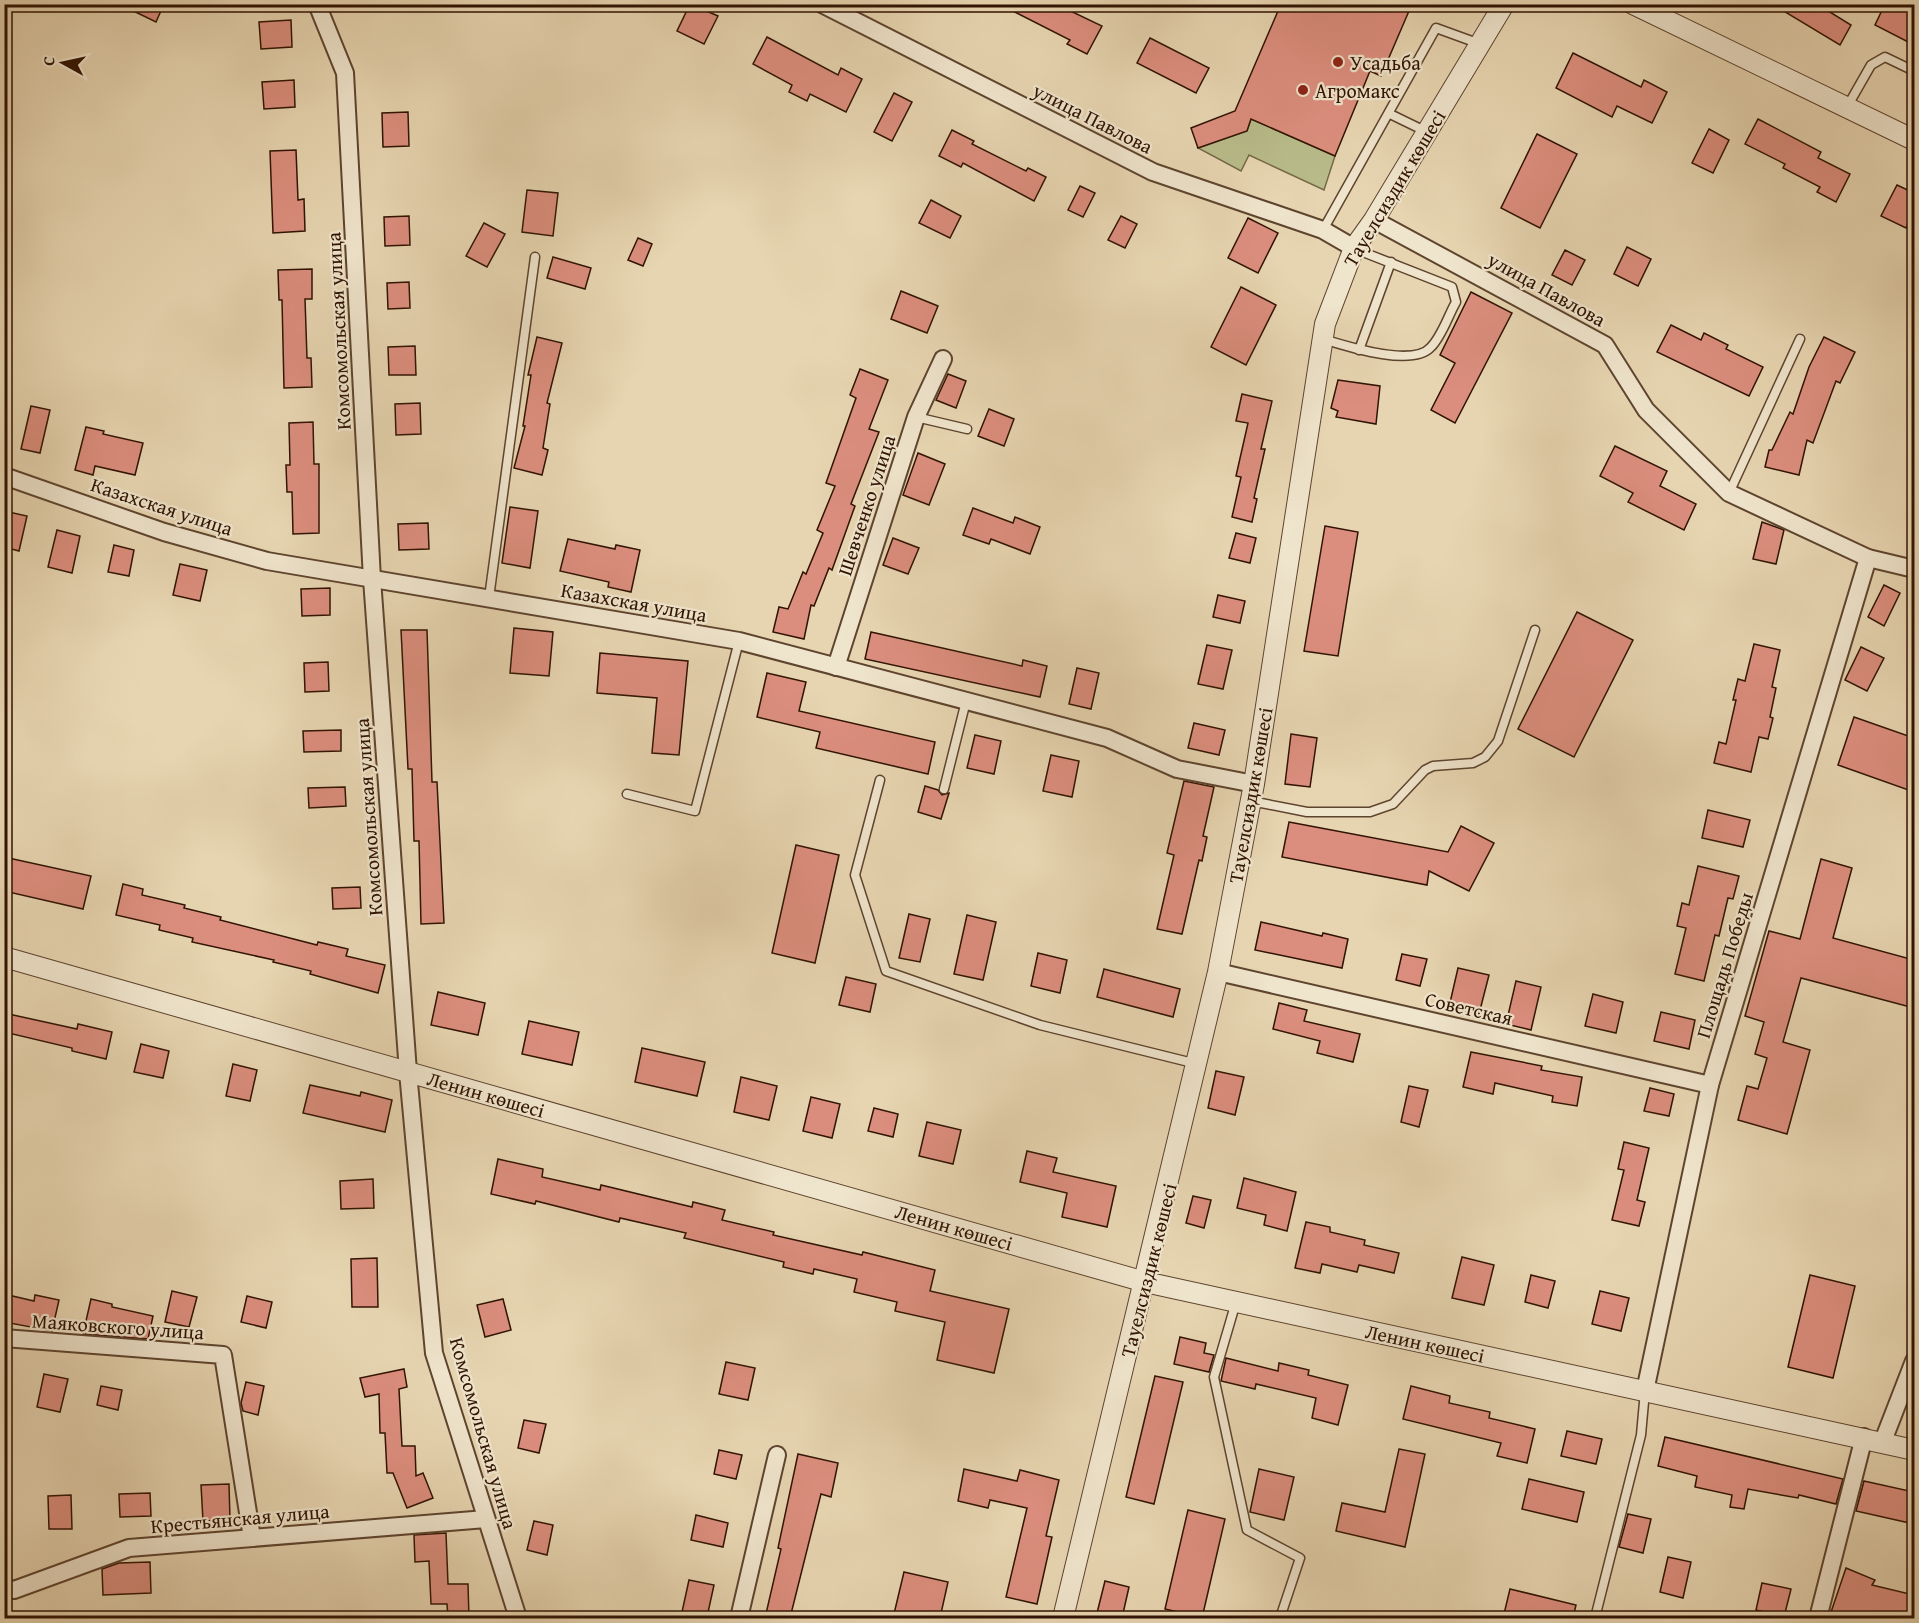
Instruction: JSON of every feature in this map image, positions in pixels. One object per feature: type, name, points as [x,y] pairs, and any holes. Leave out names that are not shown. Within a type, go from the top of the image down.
[{"type":"street","name":"Комсомольская улица","points":[[317,4],[345,73],[372,579],[408,1072],[434,1353],[518,1618]]},
{"type":"street","name":"улица Павлова","points":[[822,4],[1153,172],[1323,231],[1354,248]]},
{"type":"street","name":"Тауелсиздик көшесі","points":[[1063,1618],[1198,1064],[1218,972],[1252,793],[1322,339],[1338,288],[1354,248],[1374,220],[1504,4]]},
{"type":"street","points":[[1633,4],[1914,140]]},
{"type":"street","name":"улица Павлова","points":[[1374,220],[1605,345],[1646,410],[1729,493],[1868,558],[1914,569]]},
{"type":"street","name":"Шевченко улица","points":[[836,667],[916,417],[943,359]]},
{"type":"street","name":"Казахская улица","points":[[4,476],[164,532],[267,561],[739,641],[1107,738],[1177,769],[1252,793]]},
{"type":"street","name":"Площадь Победы","points":[[1645,1391],[1710,1085],[1868,558]]},
{"type":"street","name":"Ленин көшесі","points":[[4,957],[1145,1282],[1874,1439],[1914,1450]]},
{"type":"street","name":"Советская","points":[[1218,972],[1710,1085]]},
{"type":"street","name":"Маяковского улица","points":[[4,1338],[223,1355],[252,1538]]},
{"type":"street","points":[[1818,1618],[1874,1439],[1914,1361]]},
{"type":"street","points":[[740,1618],[777,1455]]},
{"type":"street","name":"Крестьянская улица","points":[[4,1589],[14,1590],[129,1548],[486,1519]]},
{"type":"lane","points":[[1323,231],[1437,28],[1480,44]]},
{"type":"lane","points":[[1847,107],[1870,65],[1885,57],[1914,71]]},
{"type":"lane","points":[[1390,114],[1427,132]]},
{"type":"lane","points":[[1322,339],[1359,350],[1417,356],[1431,348],[1456,302],[1452,287],[1354,248]]},
{"type":"lane","points":[[489,598],[535,257]]},
{"type":"lane","points":[[1359,350],[1391,262]]},
{"type":"lane","points":[[1729,493],[1800,339]]},
{"type":"lane","points":[[916,417],[967,429]]},
{"type":"lane","points":[[1252,793],[1307,812],[1370,812],[1393,804],[1425,770],[1433,766],[1473,763],[1485,757],[1492,751],[1497,741],[1535,630]]},
{"type":"lane","points":[[627,794],[695,811],[739,641]]},
{"type":"lane","points":[[944,789],[966,701]]},
{"type":"lane","points":[[880,780],[855,875],[886,970],[1040,1025],[1198,1064]]},
{"type":"lane","points":[[1236,1302],[1214,1377],[1248,1530],[1300,1558],[1280,1618]]},
{"type":"lane","points":[[1595,1618],[1641,1435],[1645,1391]]},
{"type":"green space","points":[[1251,119],[1335,156],[1324,190],[1249,155],[1241,171],[1198,148],[1247,131]]},
{"type":"building","points":[[119,4],[164,4],[156,22]]},
{"type":"building","points":[[690,4],[718,16],[704,44],[677,31]]},
{"type":"building","points":[[999,4],[1056,4],[1102,26],[1087,54],[1067,44],[1070,40]]},
{"type":"building","name":"Агромакс","points":[[1281,4],[1412,4],[1381,76],[1370,71],[1335,156],[1251,119],[1247,131],[1198,148],[1191,128],[1235,111]]},
{"type":"building","points":[[1772,4],[1817,4],[1851,25],[1840,45]]},
{"type":"building","points":[[1885,4],[1914,4],[1914,45],[1875,25]]},
{"type":"building","points":[[291,20],[292,47],[261,49],[259,22]]},
{"type":"building","points":[[767,37],[838,75],[841,68],[862,79],[846,112],[810,94],[807,101],[789,92],[792,85],[753,64]]},
{"type":"building","points":[[1150,38],[1209,68],[1196,93],[1137,63]]},
{"type":"building","points":[[1573,53],[1641,87],[1644,80],[1667,92],[1652,123],[1617,106],[1612,117],[1556,88]]},
{"type":"building","points":[[294,80],[295,107],[264,109],[262,82]]},
{"type":"building","points":[[894,93],[912,102],[892,141],[874,132]]},
{"type":"building","points":[[408,112],[409,146],[383,147],[382,113]]},
{"type":"building","points":[[1758,119],[1821,152],[1818,158],[1850,174],[1836,202],[1817,192],[1820,187],[1783,168],[1785,164],[1745,144]]},
{"type":"building","points":[[1709,129],[1729,140],[1713,173],[1692,163]]},
{"type":"building","points":[[952,130],[974,141],[972,144],[1026,171],[1028,168],[1046,177],[1034,201],[963,163],[961,167],[939,156]]},
{"type":"building","points":[[1537,134],[1577,154],[1540,228],[1501,208]]},
{"type":"building","points":[[296,150],[298,200],[304,199],[305,231],[273,233],[270,151]]},
{"type":"building","points":[[1897,185],[1914,193],[1914,210],[1906,228],[1881,216]]},
{"type":"building","points":[[1080,186],[1095,193],[1083,217],[1068,210]]},
{"type":"building","points":[[527,190],[558,193],[553,236],[522,232]]},
{"type":"building","points":[[931,200],[961,216],[950,238],[919,223]]},
{"type":"building","points":[[409,216],[410,245],[385,246],[384,217]]},
{"type":"building","points":[[1121,216],[1137,224],[1125,248],[1108,240]]},
{"type":"building","points":[[1248,218],[1278,233],[1258,273],[1228,258]]},
{"type":"building","points":[[484,223],[505,234],[487,267],[466,256]]},
{"type":"building","points":[[638,238],[652,244],[643,266],[628,260]]},
{"type":"building","points":[[1627,247],[1651,259],[1638,286],[1614,274]]},
{"type":"building","points":[[1565,250],[1585,260],[1572,285],[1552,275]]},
{"type":"building","points":[[553,257],[591,268],[585,289],[547,278]]},
{"type":"building","points":[[312,269],[312,299],[305,299],[307,358],[311,358],[312,387],[284,388],[282,300],[279,300],[278,270]]},
{"type":"building","points":[[409,282],[410,308],[388,309],[387,283]]},
{"type":"building","points":[[1241,287],[1276,305],[1246,365],[1211,347]]},
{"type":"building","points":[[901,291],[938,306],[927,333],[891,319]]},
{"type":"building","points":[[1471,292],[1512,313],[1455,423],[1431,410],[1455,363],[1440,355]]},
{"type":"building","points":[[1671,325],[1701,340],[1704,333],[1728,345],[1726,349],[1763,367],[1749,396],[1657,352]]},
{"type":"building","points":[[537,337],[562,343],[547,403],[550,404],[543,448],[548,450],[542,475],[514,468],[525,426],[523,426],[531,375],[528,375]]},
{"type":"building","points":[[1824,337],[1855,352],[1840,383],[1836,381],[1813,443],[1807,440],[1799,475],[1765,467],[1769,450],[1772,450],[1790,412],[1793,414],[1809,367]]},
{"type":"building","points":[[415,346],[416,375],[389,375],[388,347]]},
{"type":"building","points":[[860,369],[888,380],[869,429],[879,432],[851,504],[855,506],[832,570],[829,568],[814,606],[811,605],[804,639],[773,632],[779,607],[788,609],[803,572],[806,574],[823,533],[817,530],[835,486],[826,483],[856,398],[850,395]]},
{"type":"building","points":[[948,374],[966,381],[956,408],[936,400]]},
{"type":"building","points":[[1338,380],[1380,386],[1376,424],[1336,417],[1338,411],[1331,408]]},
{"type":"building","points":[[1242,394],[1272,401],[1261,449],[1265,449],[1254,498],[1257,499],[1252,522],[1232,517],[1241,477],[1236,476],[1248,423],[1236,421]]},
{"type":"building","points":[[420,403],[421,434],[396,435],[395,404]]},
{"type":"building","points":[[31,406],[50,410],[40,453],[21,449]]},
{"type":"building","points":[[989,409],[1014,419],[1004,446],[978,436]]},
{"type":"building","points":[[313,422],[314,464],[319,464],[319,533],[293,534],[292,492],[287,492],[286,465],[290,465],[289,423]]},
{"type":"building","points":[[86,427],[104,431],[103,434],[143,443],[135,475],[95,466],[93,475],[75,470]]},
{"type":"building","points":[[1615,446],[1667,471],[1660,486],[1696,504],[1684,530],[1628,502],[1633,493],[1600,476]]},
{"type":"building","points":[[918,453],[945,464],[929,505],[903,495]]},
{"type":"building","points":[[510,507],[538,511],[530,568],[502,563]]},
{"type":"building","points":[[973,508],[1013,523],[1015,517],[1040,527],[1030,554],[991,539],[989,544],[963,535]]},
{"type":"building","points":[[4,511],[27,516],[19,551],[4,547]]},
{"type":"building","points":[[1762,522],[1784,530],[1776,564],[1753,559]]},
{"type":"building","points":[[428,523],[429,549],[399,550],[398,524]]},
{"type":"building","points":[[1325,526],[1358,532],[1338,656],[1304,651]]},
{"type":"building","points":[[57,530],[80,536],[72,573],[48,567]]},
{"type":"building","points":[[1236,533],[1256,538],[1250,563],[1229,558]]},
{"type":"building","points":[[893,538],[919,548],[908,574],[883,565]]},
{"type":"building","points":[[568,539],[615,549],[616,545],[640,550],[631,592],[608,587],[609,582],[560,571]]},
{"type":"building","points":[[114,545],[134,550],[129,576],[108,572]]},
{"type":"building","points":[[180,564],[207,570],[200,601],[173,595]]},
{"type":"building","points":[[1884,585],[1900,593],[1884,626],[1868,617]]},
{"type":"building","points":[[330,588],[330,615],[302,616],[301,589]]},
{"type":"building","points":[[1218,595],[1245,601],[1240,623],[1213,617]]},
{"type":"building","points":[[1577,612],[1633,640],[1574,757],[1518,729]]},
{"type":"building","points":[[514,628],[553,632],[549,676],[510,673]]},
{"type":"building","points":[[401,630],[427,630],[432,782],[437,782],[444,923],[421,924],[419,841],[414,841],[412,769],[408,769]]},
{"type":"building","points":[[871,632],[1022,666],[1023,660],[1047,666],[1040,697],[865,659]]},
{"type":"building","points":[[1754,644],[1780,650],[1772,687],[1776,688],[1770,717],[1773,718],[1768,739],[1759,737],[1751,772],[1714,763],[1719,742],[1726,744],[1736,700],[1733,700],[1738,679],[1745,681]]},
{"type":"building","points":[[1207,645],[1232,650],[1223,689],[1198,684]]},
{"type":"building","points":[[1861,647],[1884,658],[1867,691],[1845,680]]},
{"type":"building","points":[[600,653],[688,661],[679,755],[652,753],[657,698],[597,693]]},
{"type":"building","points":[[328,662],[329,691],[305,692],[304,663]]},
{"type":"building","points":[[1077,668],[1099,673],[1091,709],[1069,704]]},
{"type":"building","points":[[767,673],[806,682],[799,711],[935,742],[928,774],[816,748],[820,732],[757,717]]},
{"type":"building","points":[[1854,717],[1914,738],[1914,792],[1838,765]]},
{"type":"building","points":[[1194,723],[1225,730],[1219,755],[1188,748]]},
{"type":"building","points":[[341,730],[341,751],[304,752],[303,731]]},
{"type":"building","points":[[1291,734],[1317,738],[1310,787],[1285,784]]},
{"type":"building","points":[[975,735],[1001,741],[994,774],[967,768]]},
{"type":"building","points":[[1051,755],[1079,761],[1072,797],[1043,791]]},
{"type":"building","points":[[1184,781],[1214,787],[1203,836],[1207,837],[1202,861],[1199,860],[1182,934],[1157,929],[1174,855],[1167,853]]},
{"type":"building","points":[[925,786],[938,790],[942,795],[949,793],[941,819],[918,812]]},
{"type":"building","points":[[345,787],[346,806],[309,808],[308,788]]},
{"type":"building","points":[[1708,810],[1750,820],[1743,847],[1702,838]]},
{"type":"building","points":[[1289,822],[1448,852],[1461,826],[1494,843],[1469,891],[1429,871],[1427,885],[1282,857]]},
{"type":"building","points":[[796,845],[839,855],[815,963],[772,953]]},
{"type":"building","points":[[4,857],[91,876],[83,909],[4,891]]},
{"type":"building","points":[[1821,859],[1852,868],[1833,938],[1914,960],[1914,1008],[1801,978],[1783,1042],[1810,1050],[1787,1134],[1738,1120],[1747,1086],[1758,1089],[1767,1058],[1755,1054],[1764,1022],[1745,1016],[1769,931],[1800,939]]},
{"type":"building","points":[[1698,866],[1739,876],[1733,899],[1728,898],[1719,936],[1715,935],[1704,981],[1675,974],[1686,928],[1677,926],[1682,903],[1689,905]]},
{"type":"building","points":[[123,884],[143,889],[142,895],[185,905],[184,908],[221,917],[220,920],[317,945],[318,942],[348,949],[346,956],[385,965],[378,993],[310,974],[311,971],[273,962],[274,960],[192,942],[193,938],[159,930],[160,925],[116,915]]},
{"type":"building","points":[[360,887],[361,908],[333,909],[332,888]]},
{"type":"building","points":[[909,914],[930,919],[920,962],[899,958]]},
{"type":"building","points":[[967,915],[996,922],[983,980],[954,974]]},
{"type":"building","points":[[1261,922],[1322,936],[1323,933],[1348,939],[1342,968],[1255,950]]},
{"type":"building","points":[[1038,953],[1067,960],[1060,993],[1031,986]]},
{"type":"building","points":[[1402,954],[1427,959],[1420,986],[1396,980]]},
{"type":"building","points":[[1458,968],[1489,975],[1479,1014],[1449,1007]]},
{"type":"building","points":[[1104,969],[1180,989],[1173,1017],[1097,997]]},
{"type":"building","points":[[846,977],[876,984],[870,1012],[839,1005]]},
{"type":"building","points":[[1516,981],[1541,987],[1531,1030],[1506,1024]]},
{"type":"building","points":[[438,992],[485,1003],[478,1035],[431,1025]]},
{"type":"building","points":[[1593,994],[1623,1002],[1616,1033],[1585,1026]]},
{"type":"building","points":[[1279,1003],[1307,1010],[1304,1021],[1360,1034],[1353,1062],[1317,1053],[1320,1041],[1273,1029]]},
{"type":"building","points":[[1661,1012],[1695,1020],[1689,1049],[1654,1041]]},
{"type":"building","points":[[4,1013],[77,1029],[78,1024],[112,1032],[106,1059],[72,1051],[72,1048],[4,1032]]},
{"type":"building","points":[[529,1021],[579,1032],[572,1065],[522,1054]]},
{"type":"building","points":[[141,1044],[169,1051],[163,1078],[134,1072]]},
{"type":"building","points":[[642,1048],[705,1062],[697,1096],[635,1082]]},
{"type":"building","points":[[1471,1052],[1542,1066],[1541,1070],[1582,1077],[1577,1106],[1552,1102],[1553,1096],[1495,1083],[1493,1094],[1463,1087]]},
{"type":"building","points":[[233,1064],[257,1070],[250,1101],[226,1096]]},
{"type":"building","points":[[1216,1071],[1244,1077],[1235,1115],[1208,1108]]},
{"type":"building","points":[[741,1077],[777,1086],[769,1120],[734,1112]]},
{"type":"building","points":[[310,1085],[360,1096],[361,1092],[392,1100],[385,1132],[303,1113]]},
{"type":"building","points":[[1409,1086],[1428,1090],[1419,1127],[1401,1122]]},
{"type":"building","points":[[1650,1088],[1674,1094],[1669,1116],[1644,1111]]},
{"type":"building","points":[[811,1097],[840,1104],[832,1138],[803,1131]]},
{"type":"building","points":[[874,1108],[898,1114],[893,1137],[868,1131]]},
{"type":"building","points":[[927,1122],[961,1130],[953,1164],[919,1156]]},
{"type":"building","points":[[1624,1142],[1649,1148],[1637,1200],[1645,1202],[1639,1226],[1612,1220],[1624,1170],[1618,1169]]},
{"type":"building","points":[[1027,1151],[1057,1158],[1053,1172],[1116,1186],[1107,1227],[1062,1217],[1067,1193],[1020,1182]]},
{"type":"building","points":[[498,1159],[543,1169],[542,1177],[600,1190],[601,1185],[692,1207],[693,1202],[725,1210],[722,1220],[774,1232],[773,1235],[862,1255],[863,1252],[935,1270],[930,1291],[1009,1309],[994,1373],[937,1360],[945,1322],[895,1311],[897,1302],[854,1292],[857,1279],[814,1269],[813,1274],[783,1267],[784,1262],[684,1238],[686,1233],[620,1218],[619,1222],[536,1201],[535,1204],[491,1194]]},
{"type":"building","points":[[1244,1178],[1296,1192],[1287,1231],[1264,1225],[1266,1215],[1237,1208]]},
{"type":"building","points":[[373,1179],[374,1208],[341,1209],[340,1181]]},
{"type":"building","points":[[1193,1196],[1211,1200],[1204,1228],[1186,1223]]},
{"type":"building","points":[[1306,1222],[1330,1227],[1330,1232],[1365,1240],[1364,1245],[1399,1253],[1394,1273],[1359,1265],[1357,1272],[1322,1264],[1320,1273],[1295,1268]]},
{"type":"building","points":[[1462,1257],[1494,1265],[1484,1305],[1452,1298]]},
{"type":"building","points":[[377,1258],[378,1307],[352,1307],[351,1259]]},
{"type":"building","points":[[1531,1275],[1555,1281],[1548,1308],[1525,1302]]},
{"type":"building","points":[[1810,1275],[1855,1286],[1833,1378],[1788,1367]]},
{"type":"building","points":[[172,1291],[197,1297],[189,1327],[165,1322]]},
{"type":"building","points":[[1600,1291],[1629,1298],[1621,1331],[1592,1324]]},
{"type":"building","points":[[4,1294],[34,1301],[35,1295],[59,1300],[52,1331],[4,1322]]},
{"type":"building","points":[[247,1296],[272,1302],[266,1328],[241,1322]]},
{"type":"building","points":[[91,1299],[112,1304],[112,1307],[153,1316],[148,1339],[83,1334]]},
{"type":"building","points":[[503,1299],[511,1330],[485,1337],[477,1305]]},
{"type":"building","points":[[1180,1337],[1206,1343],[1204,1353],[1214,1355],[1209,1372],[1174,1364]]},
{"type":"building","points":[[1226,1358],[1278,1371],[1279,1363],[1309,1370],[1308,1375],[1348,1385],[1338,1425],[1312,1418],[1316,1398],[1256,1384],[1255,1389],[1221,1381]]},
{"type":"building","points":[[726,1362],[755,1368],[748,1400],[719,1394]]},
{"type":"building","points":[[404,1369],[407,1387],[399,1389],[402,1446],[415,1446],[416,1476],[423,1473],[433,1498],[407,1508],[393,1473],[387,1473],[385,1433],[380,1433],[379,1394],[365,1397],[360,1378]]},
{"type":"building","points":[[44,1374],[68,1379],[60,1412],[37,1407]]},
{"type":"building","points":[[1155,1376],[1183,1382],[1154,1504],[1126,1497]]},
{"type":"building","points":[[246,1382],[264,1386],[258,1415],[243,1411],[241,1403]]},
{"type":"building","points":[[101,1386],[122,1390],[118,1410],[97,1405]]},
{"type":"building","points":[[1411,1386],[1450,1396],[1449,1403],[1490,1412],[1489,1418],[1535,1429],[1527,1463],[1497,1456],[1501,1443],[1403,1419]]},
{"type":"building","points":[[524,1420],[546,1424],[539,1453],[518,1448]]},
{"type":"building","points":[[1567,1431],[1602,1439],[1596,1464],[1561,1456]]},
{"type":"building","points":[[1665,1437],[1843,1479],[1836,1504],[1799,1495],[1798,1498],[1748,1489],[1744,1509],[1730,1507],[1732,1495],[1695,1487],[1697,1476],[1658,1466]]},
{"type":"building","points":[[1399,1449],[1425,1454],[1405,1547],[1336,1531],[1342,1503],[1385,1512]]},
{"type":"building","points":[[719,1450],[742,1455],[736,1479],[714,1474]]},
{"type":"building","points":[[798,1454],[838,1463],[831,1497],[821,1494],[790,1618],[765,1618],[781,1549],[778,1548]]},
{"type":"building","points":[[964,1469],[1017,1481],[1020,1470],[1059,1480],[1046,1536],[1052,1537],[1037,1604],[1006,1597],[1027,1508],[990,1500],[988,1508],[958,1501]]},
{"type":"building","points":[[1259,1469],[1294,1477],[1284,1520],[1250,1512]]},
{"type":"building","points":[[1529,1479],[1584,1492],[1577,1522],[1522,1509]]},
{"type":"building","points":[[1864,1481],[1914,1492],[1914,1524],[1856,1511]]},
{"type":"building","points":[[229,1484],[230,1520],[203,1521],[201,1485]]},
{"type":"building","points":[[150,1493],[151,1516],[120,1517],[119,1494]]},
{"type":"building","points":[[71,1495],[72,1529],[49,1529],[48,1496]]},
{"type":"building","points":[[1188,1510],[1225,1519],[1202,1618],[1165,1609]]},
{"type":"building","points":[[1628,1514],[1651,1519],[1643,1553],[1619,1547]]},
{"type":"building","points":[[696,1515],[728,1523],[723,1547],[691,1540]]},
{"type":"building","points":[[534,1521],[553,1525],[547,1555],[527,1550]]},
{"type":"building","points":[[446,1533],[448,1584],[468,1584],[469,1618],[448,1618],[447,1604],[431,1604],[429,1561],[415,1562],[414,1535]]},
{"type":"building","points":[[1668,1557],[1691,1562],[1683,1598],[1660,1592]]},
{"type":"building","points":[[150,1562],[151,1593],[103,1595],[102,1569],[119,1563]]},
{"type":"building","points":[[1846,1568],[1875,1580],[1872,1585],[1914,1595],[1911,1618],[1829,1618]]},
{"type":"building","points":[[904,1572],[948,1582],[940,1618],[893,1618]]},
{"type":"building","points":[[689,1580],[714,1585],[707,1617],[682,1612]]},
{"type":"building","points":[[1105,1581],[1129,1587],[1122,1618],[1097,1613]]},
{"type":"building","points":[[1762,1583],[1791,1589],[1784,1617],[1756,1610]]},
{"type":"building","points":[[1510,1589],[1576,1605],[1573,1618],[1503,1618]]},
{"type":"place","name":"Усадьба","points":[[1338,62]]},
{"type":"place","name":"Агромакс","points":[[1303,90]]}]
